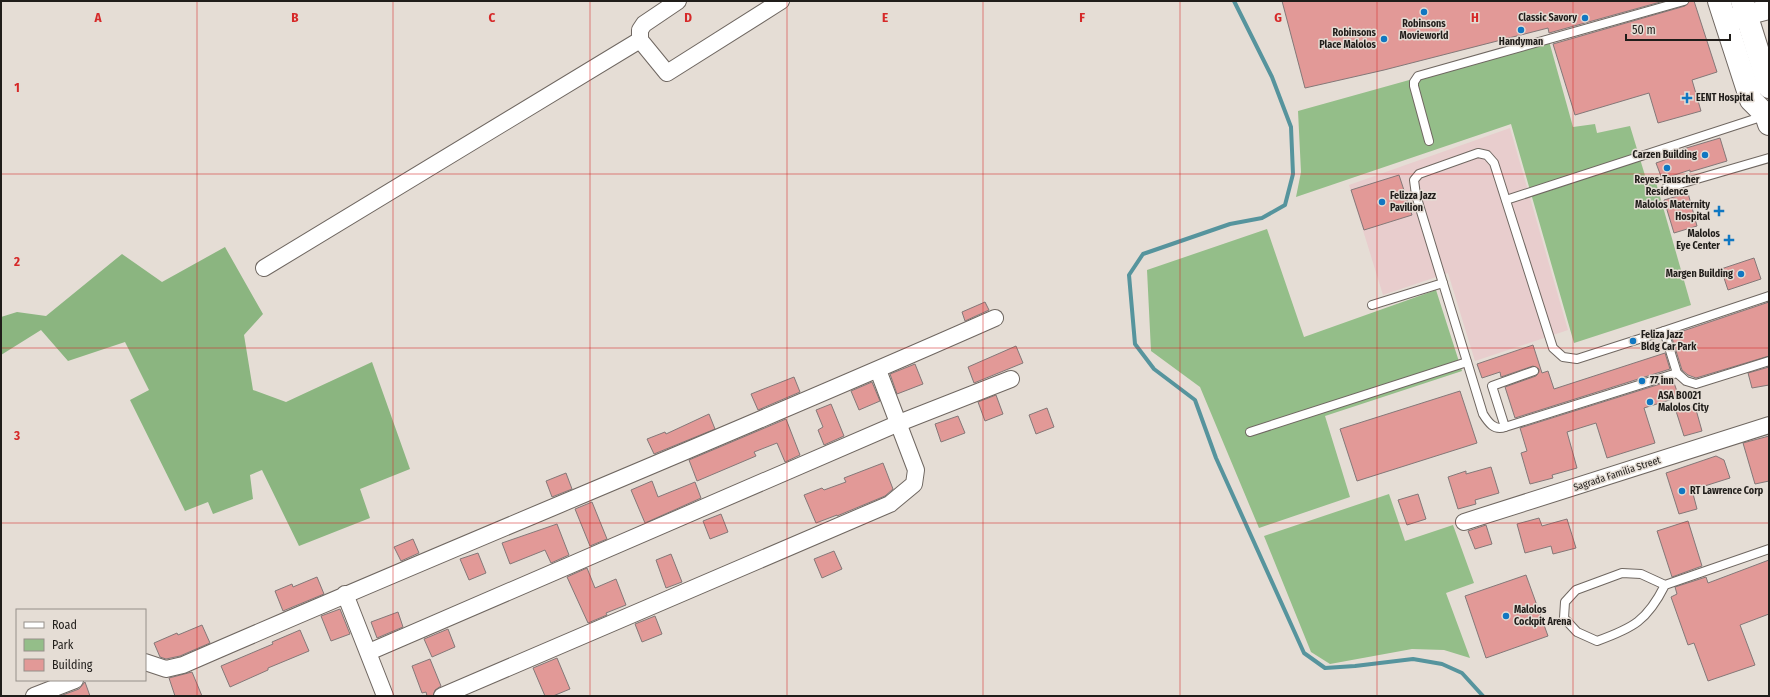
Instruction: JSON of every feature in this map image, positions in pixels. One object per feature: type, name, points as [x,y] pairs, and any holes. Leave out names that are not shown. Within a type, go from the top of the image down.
[{"type":"highway","points":[[1744,8],[1769,87]]},
{"type":"highway","points":[[1723,11],[1751,100],[1768,114]]},
{"type":"street","points":[[678,1],[644,24],[640,30],[640,40],[667,73],[781,1]]},
{"type":"street","points":[[1723,11],[1744,8],[1769,8]]},
{"type":"street","points":[[264,268],[640,40]]},
{"type":"street","points":[[146,662],[166,669],[183,665],[345,594],[878,370],[995,318]]},
{"type":"street","points":[[442,696],[890,504],[914,484],[916,470],[878,370]]},
{"type":"street","points":[[369,652],[899,423],[1010,379]]},
{"type":"street","name":"Sagrada Familia Street","points":[[1464,522],[1769,425]]},
{"type":"street","points":[[345,594],[385,696]]},
{"type":"street","points":[[34,696],[72,681]]},
{"type":"lane","points":[[1429,141],[1414,86],[1414,82],[1418,76],[1684,1]]},
{"type":"lane","points":[[1506,200],[1768,114]]},
{"type":"lane","points":[[1677,373],[1505,427],[1496,427],[1489,423],[1483,414],[1416,195],[1414,180],[1419,174],[1478,153],[1487,155],[1494,163],[1553,348],[1563,357],[1577,359],[1769,296]]},
{"type":"lane","points":[[1666,188],[1769,158]]},
{"type":"lane","points":[[1372,305],[1443,283]]},
{"type":"lane","points":[[1664,331],[1677,373],[1686,381],[1696,384],[1769,361]]},
{"type":"lane","points":[[1250,432],[1468,362]]},
{"type":"lane","points":[[1505,427],[1492,386],[1534,372]]},
{"type":"lane","points":[[1664,585],[1657,601],[1643,619],[1620,632],[1597,641],[1577,632],[1564,618],[1565,602],[1576,590],[1622,573],[1641,574],[1664,585],[1769,549]]},
{"type":"shaded area","points":[[1510,128],[1568,330],[1475,361],[1448,273],[1383,295],[1349,185]]},
{"type":"green space","points":[[1549,41],[1573,127],[1595,124],[1597,133],[1630,126],[1647,182],[1655,179],[1691,305],[1574,343],[1511,124],[1296,197],[1301,172],[1298,111]]},
{"type":"green space","points":[[1267,229],[1304,337],[1436,290],[1462,371],[1325,416],[1350,497],[1259,528],[1200,387],[1151,351],[1147,270]]},
{"type":"green space","points":[[225,247],[263,314],[244,335],[253,390],[286,402],[372,362],[410,469],[360,489],[370,518],[299,546],[262,470],[250,475],[253,499],[213,514],[208,502],[185,511],[130,400],[149,390],[125,342],[68,361],[41,330],[1,355],[1,317],[17,312],[46,316],[122,254],[162,282]]},
{"type":"green space","points":[[1389,494],[1405,541],[1453,525],[1474,583],[1446,593],[1470,658],[1444,650],[1412,649],[1330,664],[1311,652],[1264,536]]},
{"type":"building","name":"Robinsons Place Malolos","points":[[1282,1],[1664,1],[1549,33],[1548,28],[1384,70],[1305,88]]},
{"type":"building","name":"EENT Hospital","points":[[1689,1],[1694,1],[1717,72],[1692,80],[1701,111],[1658,123],[1649,93],[1575,115],[1553,44],[1685,6]]},
{"type":"building","name":"Carzen Building","points":[[1720,138],[1727,161],[1690,172],[1690,170],[1662,179],[1656,163],[1684,153],[1683,149]]},
{"type":"building","name":"Felizza Jazz Pavilion","points":[[1399,175],[1412,215],[1364,230],[1351,190]]},
{"type":"building","points":[[1688,193],[1697,226],[1674,233],[1664,200]]},
{"type":"building","name":"Margen Building","points":[[1754,258],[1761,279],[1728,290],[1721,269]]},
{"type":"building","points":[[985,302],[989,310],[965,321],[962,312]]},
{"type":"building","points":[[1769,302],[1769,356],[1696,378],[1688,375],[1682,370],[1671,335]]},
{"type":"building","points":[[1533,345],[1542,373],[1548,371],[1554,389],[1665,353],[1670,369],[1515,418],[1505,387],[1536,376],[1539,369],[1533,366],[1501,377],[1500,372],[1482,378],[1477,364]]},
{"type":"building","points":[[1016,346],[1023,363],[974,383],[968,367]]},
{"type":"building","points":[[915,364],[923,384],[897,394],[890,374]]},
{"type":"building","points":[[1769,367],[1769,385],[1752,388],[1748,373]]},
{"type":"building","points":[[794,377],[800,392],[758,410],[751,394]]},
{"type":"building","points":[[1673,380],[1679,397],[1644,408],[1655,443],[1607,458],[1596,423],[1567,432],[1577,468],[1552,475],[1553,478],[1530,484],[1521,453],[1527,451],[1520,428]]},
{"type":"building","points":[[872,382],[880,401],[859,410],[851,391]]},
{"type":"building","points":[[1460,391],[1477,443],[1357,481],[1340,429]]},
{"type":"building","points":[[996,395],[1003,414],[985,421],[978,402]]},
{"type":"building","points":[[831,404],[844,436],[824,445],[818,430],[823,427],[816,410]]},
{"type":"building","points":[[1695,406],[1702,431],[1684,436],[1676,411]]},
{"type":"building","points":[[1047,408],[1054,427],[1036,434],[1029,415]]},
{"type":"building","points":[[709,414],[715,429],[654,454],[647,439],[665,432],[666,434]]},
{"type":"building","points":[[958,416],[965,433],[941,442],[935,424]]},
{"type":"building","points":[[786,419],[800,455],[785,462],[777,443],[754,452],[756,456],[697,481],[689,460]]},
{"type":"building","points":[[1769,436],[1769,481],[1755,484],[1743,443]]},
{"type":"building","points":[[1716,456],[1724,460],[1730,478],[1692,490],[1697,509],[1679,514],[1666,473]]},
{"type":"building","points":[[883,463],[893,489],[885,496],[816,523],[804,495],[822,488],[824,490],[846,482],[844,478]]},
{"type":"building","points":[[1491,467],[1499,493],[1475,500],[1476,504],[1458,509],[1448,477],[1466,471],[1466,474]]},
{"type":"building","points":[[566,473],[572,489],[552,497],[546,481]]},
{"type":"building","points":[[652,481],[658,497],[695,482],[701,498],[645,523],[631,490]]},
{"type":"building","points":[[1418,494],[1426,519],[1407,525],[1398,500]]},
{"type":"building","points":[[592,502],[607,539],[590,546],[575,509]]},
{"type":"building","points":[[721,514],[728,532],[710,539],[703,521]]},
{"type":"building","points":[[1539,518],[1542,526],[1567,519],[1576,548],[1553,554],[1551,546],[1525,553],[1517,524]]},
{"type":"building","points":[[1688,521],[1702,566],[1672,577],[1657,531]]},
{"type":"building","points":[[557,524],[569,555],[551,563],[545,550],[510,564],[502,543]]},
{"type":"building","points":[[1486,525],[1492,544],[1475,549],[1468,531]]},
{"type":"building","points":[[413,539],[419,553],[401,561],[394,547]]},
{"type":"building","points":[[834,551],[842,569],[822,578],[814,559]]},
{"type":"building","points":[[478,553],[486,573],[469,580],[460,559]]},
{"type":"building","points":[[671,554],[682,582],[666,588],[656,560]]},
{"type":"building","points":[[1769,560],[1769,614],[1740,625],[1755,665],[1708,681],[1694,643],[1688,645],[1671,597],[1677,594],[1675,587],[1706,577],[1708,583]]},
{"type":"building","points":[[587,568],[595,588],[616,579],[626,605],[606,613],[607,615],[588,623],[567,577]]},
{"type":"building","name":"Malolos Cockpit Arena","points":[[1526,575],[1548,636],[1486,658],[1465,596]]},
{"type":"building","points":[[317,577],[324,594],[283,611],[275,591],[292,584],[293,587]]},
{"type":"building","points":[[340,609],[350,634],[331,641],[321,616]]},
{"type":"building","points":[[398,612],[403,627],[377,638],[371,622]]},
{"type":"building","points":[[655,616],[662,634],[642,642],[635,624]]},
{"type":"building","points":[[202,625],[210,643],[180,656],[166,659],[160,657],[154,643],[177,633],[178,635]]},
{"type":"building","points":[[448,629],[455,647],[432,657],[424,639]]},
{"type":"building","points":[[300,630],[309,651],[268,668],[268,670],[230,687],[221,666],[273,644],[272,642]]},
{"type":"building","points":[[557,658],[570,689],[553,696],[545,696],[533,668]]},
{"type":"building","points":[[430,659],[441,686],[435,690],[433,696],[427,696],[426,692],[422,693],[412,666]]},
{"type":"building","points":[[192,672],[202,696],[175,696],[169,678]]},
{"type":"building","points":[[85,682],[90,696],[60,696],[79,689]]},
{"type":"waterway","points":[[1234,1],[1272,77],[1291,127],[1293,174],[1285,205],[1262,218],[1230,224],[1143,254],[1129,275],[1135,344],[1154,369],[1195,400],[1216,458],[1304,653],[1325,668],[1413,659],[1442,664],[1462,673],[1483,696]]},
{"type":"place","name":"Robinsons Movieworld","points":[[1424,12]]},
{"type":"place","name":"Classic Savory","points":[[1585,18]]},
{"type":"place","name":"Handyman","points":[[1521,30]]},
{"type":"place","name":"Robinsons Place Malolos","points":[[1384,39]]},
{"type":"place","name":"EENT Hospital","points":[[1687,98]]},
{"type":"place","name":"Carzen Building","points":[[1705,155]]},
{"type":"place","name":"Reyes-Tauscher Residence","points":[[1667,168]]},
{"type":"place","name":"Felizza Jazz Pavilion","points":[[1382,202]]},
{"type":"place","name":"Malolos Maternity Hospital","points":[[1719,211]]},
{"type":"place","name":"Malolos Eye Center","points":[[1729,240]]},
{"type":"place","name":"Margen Building","points":[[1741,274]]},
{"type":"place","name":"Feliza Jazz Bldg Car Park","points":[[1633,341]]},
{"type":"place","name":"77 inn","points":[[1642,381]]},
{"type":"place","name":"ASA B0021 Malolos City","points":[[1650,402]]},
{"type":"place","name":"RT Lawrence Corp","points":[[1682,491]]},
{"type":"place","name":"Malolos Cockpit Arena","points":[[1506,616]]}]
